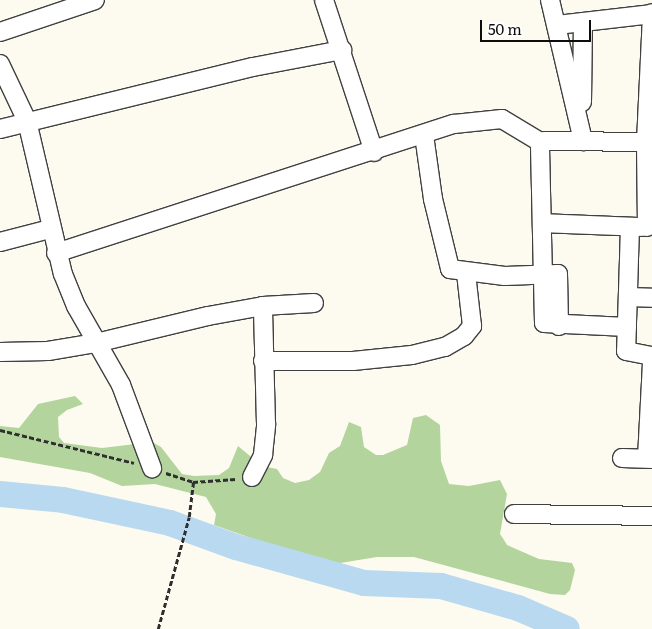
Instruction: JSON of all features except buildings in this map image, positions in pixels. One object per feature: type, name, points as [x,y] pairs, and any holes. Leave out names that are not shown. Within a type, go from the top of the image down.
[{"type":"street","points":[[0,32],[95,0]]},
{"type":"street","points":[[324,0],[374,152]]},
{"type":"street","points":[[550,0],[582,136]]},
{"type":"street","points":[[557,25],[652,14],[649,142],[643,227],[628,297],[626,352],[652,356]]},
{"type":"street","points":[[582,136],[583,22]]},
{"type":"street","points":[[0,129],[253,67],[342,50]]},
{"type":"street","points":[[0,64],[27,121],[56,253],[76,306],[124,394],[152,468]]},
{"type":"street","points":[[56,253],[463,122],[502,119],[542,143],[582,136],[649,142]]},
{"type":"street","points":[[424,135],[446,261],[453,271],[505,276],[560,276],[559,326],[627,327]]},
{"type":"street","points":[[541,275],[542,143]]},
{"type":"street","points":[[542,224],[643,227]]},
{"type":"street","points":[[0,242],[50,229]]},
{"type":"street","points":[[263,361],[353,361],[412,355],[445,347],[464,336],[472,326],[466,273]]},
{"type":"street","points":[[628,297],[652,298]]},
{"type":"street","points":[[0,352],[48,351],[96,343],[150,328],[263,306],[314,303]]},
{"type":"street","points":[[252,477],[264,455],[266,424],[263,306]]},
{"type":"street","points":[[622,458],[649,459],[652,362]]},
{"type":"street","points":[[514,514],[652,516]]},
{"type":"path","points":[[0,430],[152,468],[193,482],[252,477]]},
{"type":"path","points":[[158,629],[189,517],[193,482]]},
{"type":"green space","points":[[75,396],[83,404],[67,410],[58,417],[59,437],[64,443],[102,448],[152,442],[161,447],[182,474],[194,476],[219,475],[229,468],[238,446],[262,466],[277,469],[283,478],[295,483],[309,480],[320,472],[329,453],[340,446],[349,422],[361,427],[364,447],[376,455],[383,455],[407,445],[413,418],[426,415],[440,425],[441,461],[449,484],[469,486],[500,480],[507,494],[500,534],[507,545],[539,559],[572,563],[575,570],[570,590],[565,595],[550,594],[414,557],[377,557],[328,565],[214,525],[216,514],[206,497],[155,484],[122,486],[90,473],[0,457],[0,426],[19,428],[38,404]]},
{"type":"waterway","points":[[0,494],[63,500],[170,523],[236,547],[364,583],[441,586],[518,608],[567,629]]}]
